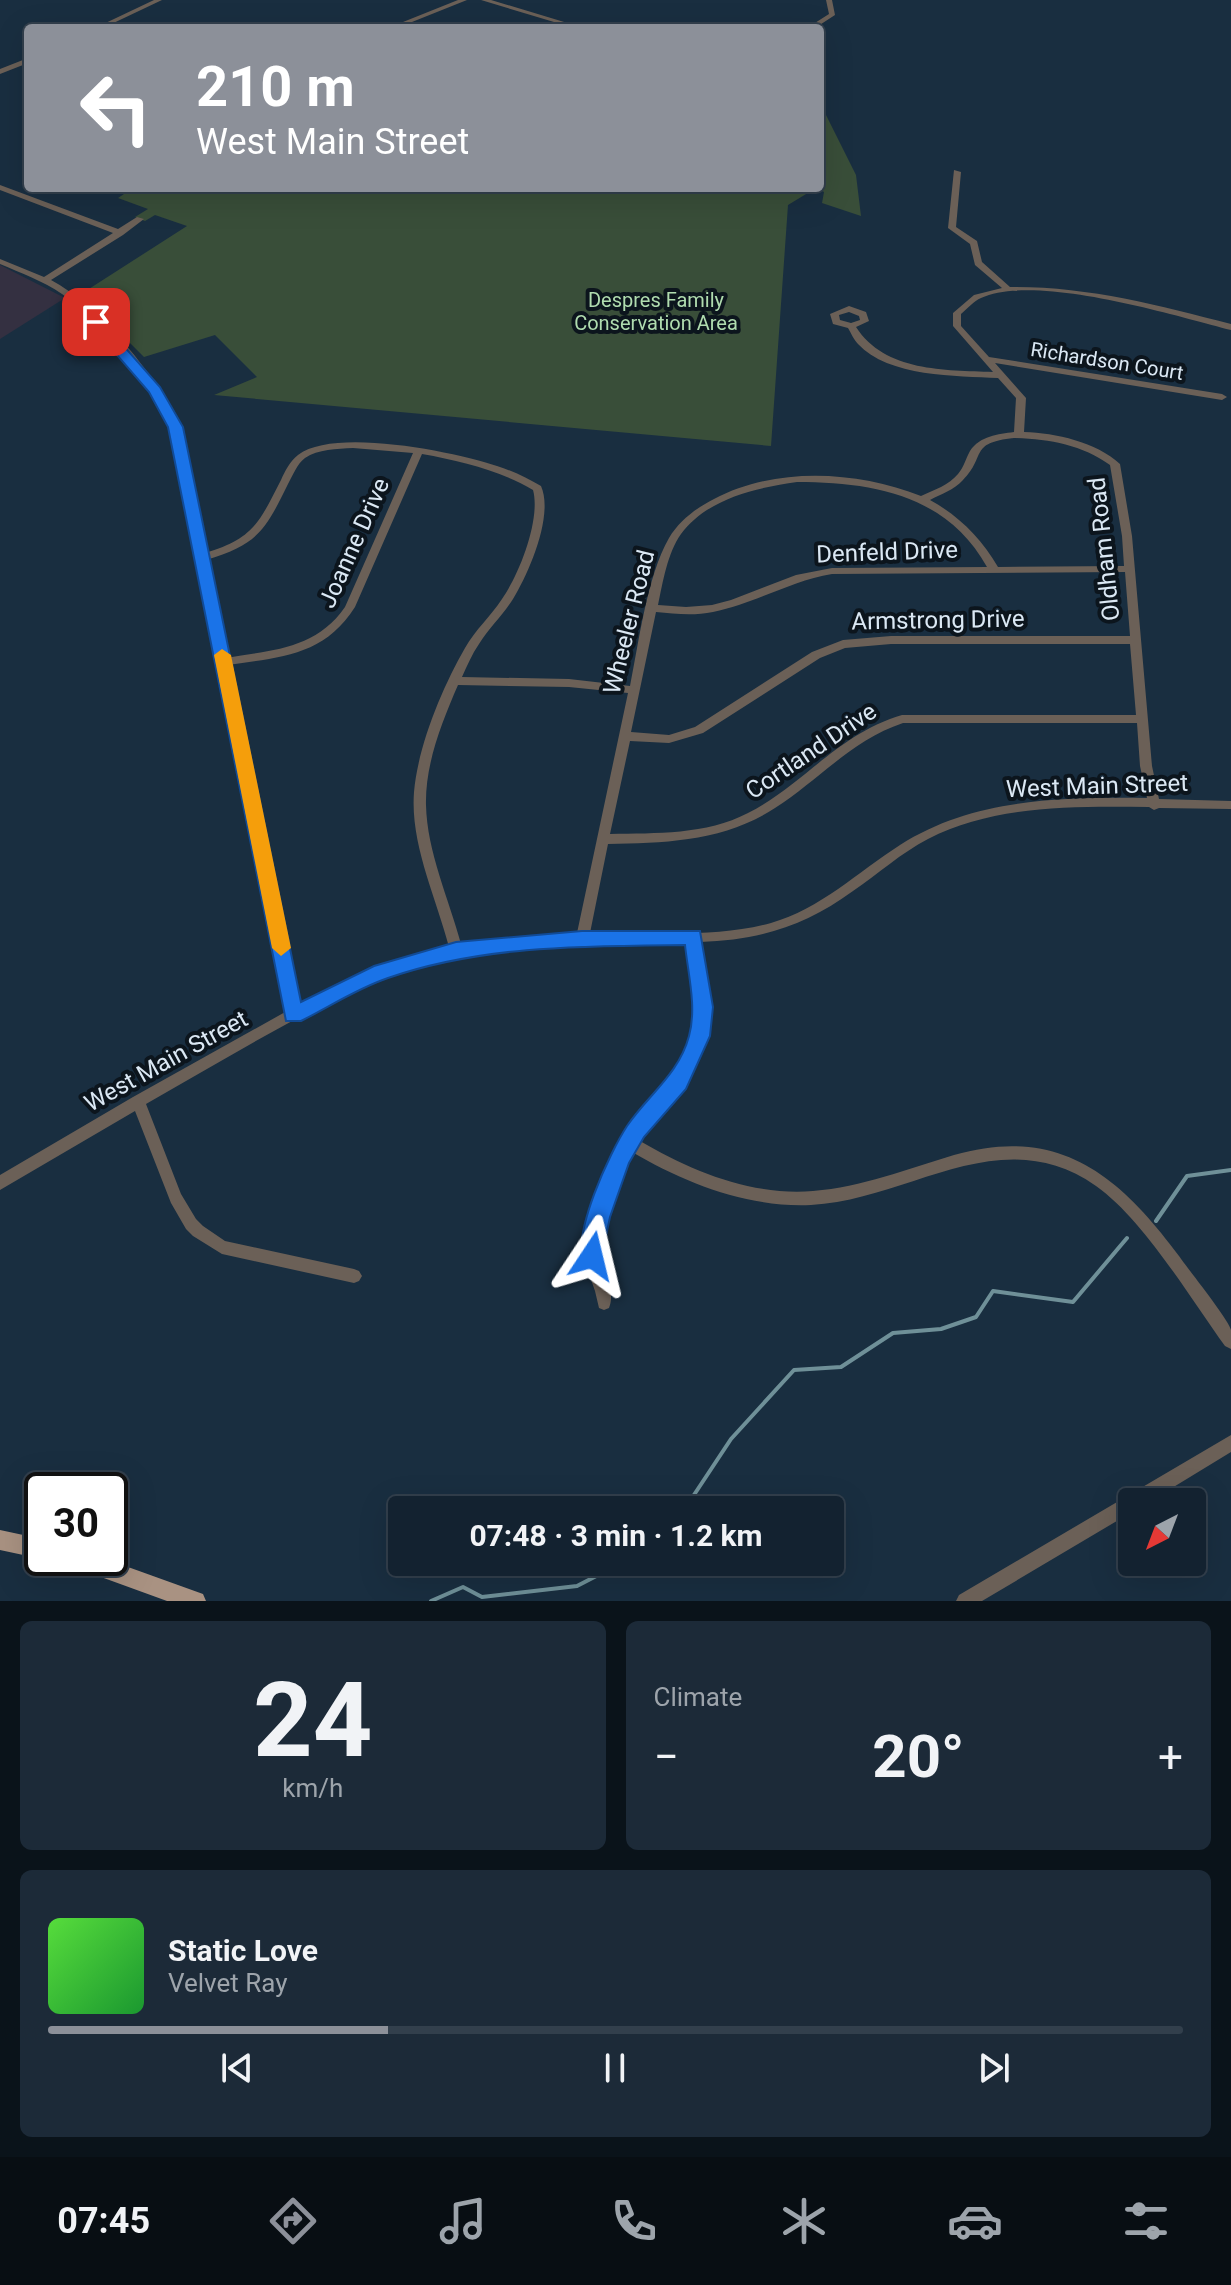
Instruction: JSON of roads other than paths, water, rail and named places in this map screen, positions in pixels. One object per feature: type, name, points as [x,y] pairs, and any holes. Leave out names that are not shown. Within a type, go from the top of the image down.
[{"type":"main road","points":[[0,1540],[24,1545]]},
{"type":"main road","points":[[126,1576],[196,1601]]},
{"type":"street","points":[[107,24],[159,0]]},
{"type":"street","points":[[401,24],[464,0]]},
{"type":"street","points":[[484,0],[567,24]]},
{"type":"street","points":[[817,24],[832,15],[834,8],[829,0]]},
{"type":"street","points":[[0,72],[24,62]]},
{"type":"street","points":[[957,172],[952,228],[974,243],[978,263],[1006,287]]},
{"type":"street","points":[[0,187],[120,233]]},
{"type":"street","points":[[44,281],[140,219]]},
{"type":"street","points":[[0,261],[68,294],[169,410],[203,557],[294,1015]]},
{"type":"street","points":[[1019,434],[1021,398],[962,335],[957,313],[973,297],[1006,287],[1123,300],[1231,327]]},
{"type":"street","points":[[851,326],[865,347],[893,361],[1001,375]]},
{"type":"street","name":"Richardson Court","points":[[986,359],[1222,397]]},
{"type":"street","name":"Oldham Road","points":[[922,500],[959,479],[974,451],[986,441],[1019,434],[1086,447],[1115,464],[1119,472],[1141,719],[1154,806]]},
{"type":"street","points":[[203,557],[238,547],[254,536],[297,460],[306,453],[338,445],[418,452],[478,462],[531,483],[542,496],[514,589],[476,637],[454,681],[425,770],[420,806],[456,950]]},
{"type":"street","name":"Joanne Drive","points":[[224,662],[293,649],[312,643],[337,628],[350,607],[418,452]]},
{"type":"street","name":"Wheeler Road","points":[[582,938],[667,551],[680,530],[702,510],[729,495],[761,485],[821,479],[882,487],[922,500],[973,538],[994,569]]},
{"type":"street","name":"Denfeld Drive","points":[[653,608],[706,610],[722,607],[789,578],[815,572],[1129,569]]},
{"type":"street","name":"Armstrong Drive","points":[[624,736],[669,739],[699,730],[816,655],[843,644],[891,640],[1134,640]]},
{"type":"street","points":[[454,681],[569,683],[635,690]]},
{"type":"street","name":"Cortland Drive","points":[[603,839],[699,832],[744,820],[778,800],[866,734],[902,719],[1141,719]]},
{"type":"street","name":"West Main Street","points":[[0,1183],[138,1101],[294,1015],[381,972],[456,950],[582,938],[693,937],[755,931],[801,917],[922,837],[972,816],[1031,807],[1231,805]]},
{"type":"street","points":[[604,1303],[592,1256],[594,1236],[612,1178],[628,1142],[678,1082],[700,1036],[703,1007],[693,937]]},
{"type":"street","points":[[138,1101],[179,1203],[191,1224],[204,1235],[222,1247],[354,1276]]},
{"type":"street","points":[[628,1142],[697,1178],[741,1191],[788,1197],[827,1196],[877,1187],[984,1153],[1020,1150],[1043,1153],[1093,1175],[1123,1201],[1231,1341]]},
{"type":"street","points":[[1155,1488],[1231,1443]]},
{"type":"street","points":[[965,1601],[1118,1510]]},
{"type":"waterway","points":[[1156,1221],[1187,1176],[1231,1170]]},
{"type":"waterway","points":[[693,1496],[731,1439],[794,1370],[841,1367],[893,1333],[941,1329],[976,1317],[993,1291],[1073,1302],[1127,1238]]},
{"type":"waterway","points":[[431,1601],[463,1587],[482,1597],[577,1586],[596,1576]]},
{"type":"park label","name":"Despres Family Conservation Area","points":[[656,312]]}]
